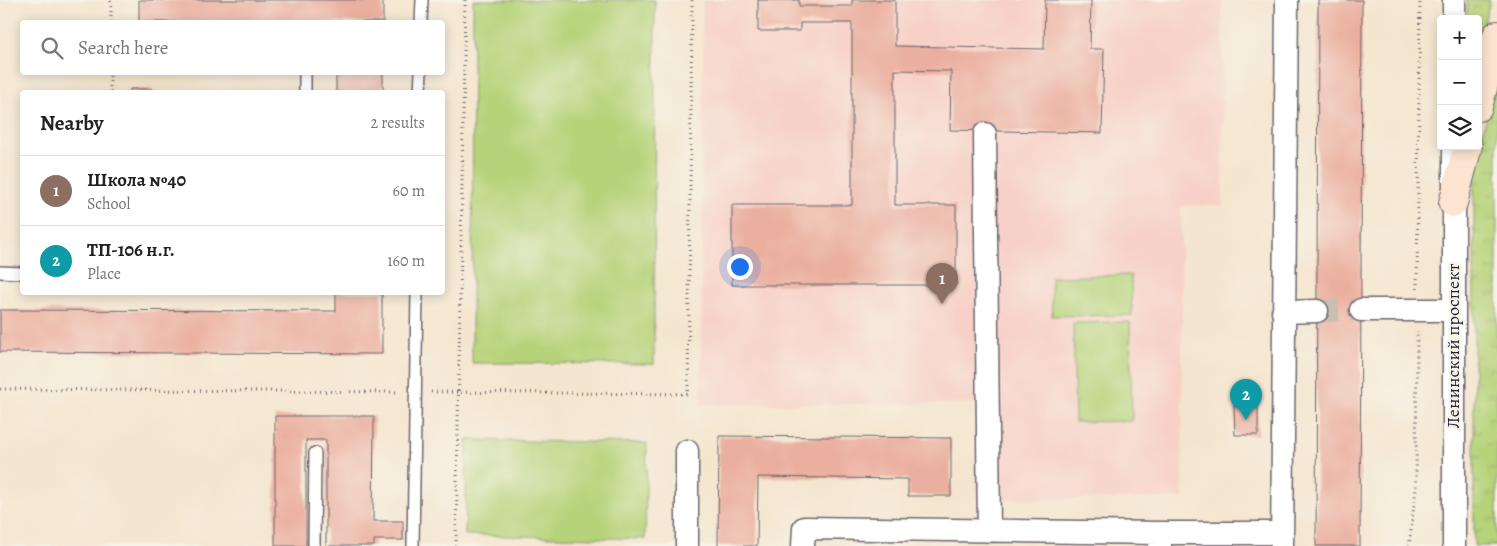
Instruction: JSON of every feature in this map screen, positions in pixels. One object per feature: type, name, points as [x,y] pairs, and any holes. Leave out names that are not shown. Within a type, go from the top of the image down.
[{"type":"main road","points":[[1479,105],[1497,35]]},
{"type":"main road","points":[[1453,203],[1467,150]]},
{"type":"street","points":[[803,546],[804,528],[989,531],[1160,540],[1282,539],[1287,0]]},
{"type":"street","points":[[1454,0],[1454,15]]},
{"type":"street","points":[[986,134],[989,531]]},
{"type":"street","name":"Ленинский проспект","points":[[1454,150],[1454,546]]},
{"type":"street","points":[[1361,310],[1453,310]]},
{"type":"street","points":[[1283,312],[1317,311]]},
{"type":"street","points":[[687,451],[687,546]]},
{"type":"lane","points":[[422,0],[422,20]]},
{"type":"lane","points":[[305,75],[305,90]]},
{"type":"lane","points":[[420,90],[421,75]]},
{"type":"lane","points":[[0,272],[20,273]]},
{"type":"lane","points":[[413,546],[417,295]]},
{"type":"lane","points":[[314,546],[315,453]]},
{"type":"path","points":[[111,0],[111,20]]},
{"type":"path","points":[[456,546],[465,0]]},
{"type":"path","points":[[0,389],[688,394],[692,0]]},
{"type":"path","points":[[1409,546],[1416,489],[1420,0]]},
{"type":"path","points":[[110,75],[110,90]]},
{"type":"shaded area","points":[[703,0],[1222,0],[1223,205],[1181,206],[1183,498],[977,500],[976,403],[701,405]]},
{"type":"green space","points":[[473,0],[655,0],[654,364],[472,363]]},
{"type":"green space","points":[[1467,0],[1490,0],[1482,32],[1482,15],[1467,15]]},
{"type":"green space","points":[[1497,74],[1497,546],[1474,546],[1474,169],[1479,150],[1482,150],[1482,136]]},
{"type":"green space","points":[[1131,275],[1132,315],[1052,316],[1051,277]]},
{"type":"green space","points":[[1130,322],[1132,421],[1075,422],[1073,323]]},
{"type":"green space","points":[[467,440],[647,443],[645,539],[465,535]]},
{"type":"building","points":[[139,0],[383,0],[383,20],[139,20]]},
{"type":"building","points":[[758,0],[799,0],[799,6],[852,6],[852,0],[895,0],[895,46],[1044,49],[1045,0],[1091,0],[1090,49],[1104,49],[1102,133],[950,130],[951,71],[895,70],[895,205],[956,205],[956,285],[732,285],[732,205],[852,205],[852,23],[800,23],[800,31],[758,31]]},
{"type":"building","points":[[1318,0],[1362,0],[1360,546],[1316,546]]},
{"type":"building","points":[[336,75],[383,75],[383,90],[336,90]]},
{"type":"building","points":[[130,89],[152,89],[152,90]]},
{"type":"building","points":[[336,295],[382,295],[382,354],[0,352],[0,310],[336,311]]},
{"type":"building","points":[[1234,405],[1258,405],[1258,435],[1235,435]]},
{"type":"building","points":[[275,416],[374,416],[373,521],[403,521],[403,540],[374,540],[374,546],[326,546],[326,440],[306,440],[306,546],[275,546]]},
{"type":"building","points":[[719,436],[951,438],[951,496],[908,496],[908,479],[758,477],[757,546],[718,546]]},
{"type":"tunnel","points":[[1317,311],[1361,310]]},
{"type":"place","name":"Школа №40","points":[[942,304]]},
{"type":"place","name":"ТП-106 н.г.","points":[[1246,420]]}]
